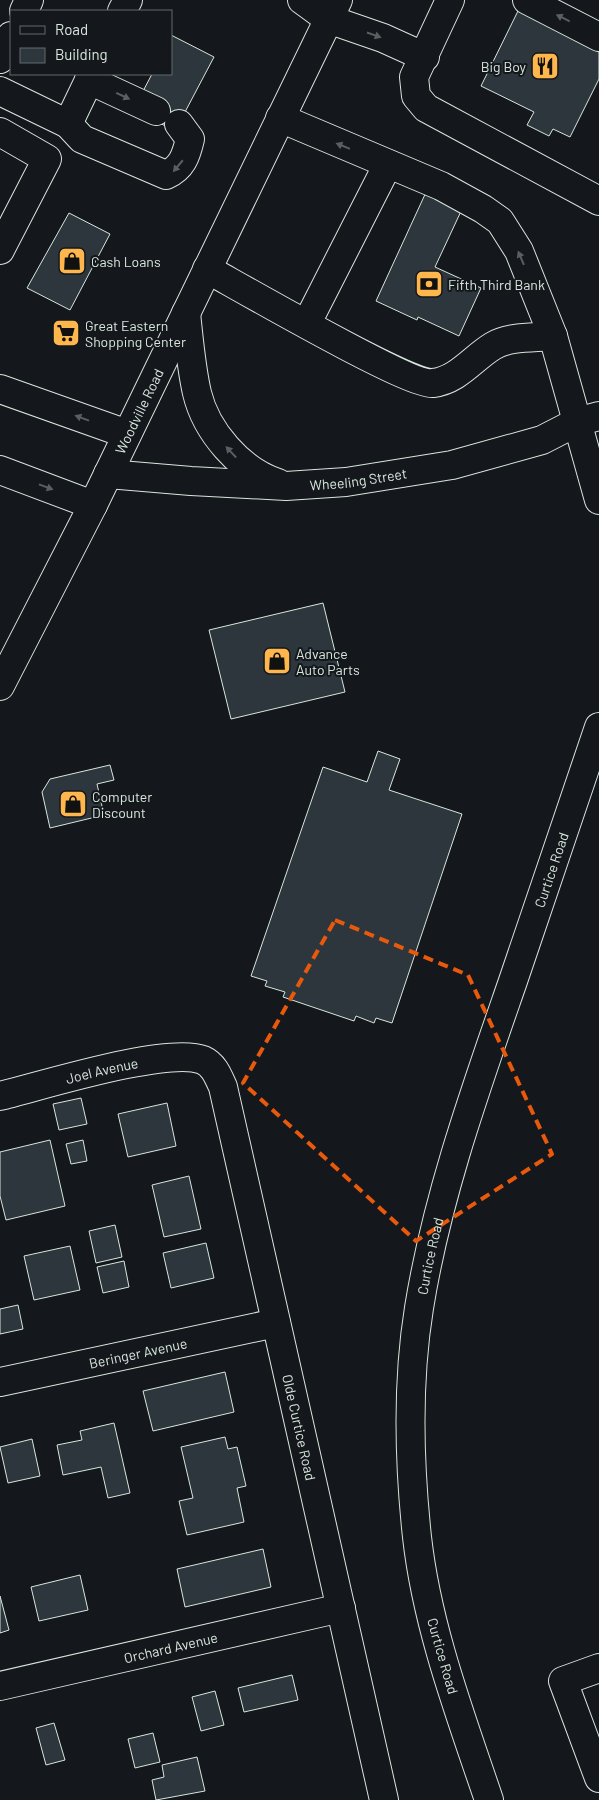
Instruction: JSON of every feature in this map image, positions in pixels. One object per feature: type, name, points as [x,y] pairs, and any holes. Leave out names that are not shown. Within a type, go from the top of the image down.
[{"type":"street","points":[[302,0],[333,10],[383,38],[425,56]]},
{"type":"street","points":[[450,0],[414,77],[416,96],[426,108],[598,196]]},
{"type":"street","points":[[527,0],[599,37]]},
{"type":"street","name":"Woodville Road","points":[[0,686],[128,434],[333,10]]},
{"type":"street","points":[[0,59],[10,38]]},
{"type":"street","points":[[0,91],[68,124],[82,139],[166,176],[177,170],[186,155],[190,139],[168,118],[91,77],[68,124]]},
{"type":"street","points":[[280,118],[441,186],[483,208],[500,221],[519,251],[588,419],[599,500]]},
{"type":"street","points":[[0,132],[47,159],[0,250]]},
{"type":"street","points":[[307,323],[388,164]]},
{"type":"street","points":[[207,269],[417,381],[431,384],[454,376],[494,345],[505,341],[553,336]]},
{"type":"street","points":[[186,313],[197,394],[210,424],[240,460],[266,479],[286,486]]},
{"type":"street","points":[[0,389],[128,434]]},
{"type":"street","name":"Wheeling Street","points":[[108,474],[286,486],[346,482],[452,465],[542,440],[588,419]]},
{"type":"street","points":[[0,470],[93,505]]},
{"type":"street","name":"Curtice Road","points":[[489,1800],[444,1664],[430,1608],[418,1540],[412,1473],[414,1353],[419,1310],[430,1253],[459,1142],[599,727]]},
{"type":"street","name":"Joel Avenue","points":[[0,1096],[158,1059],[188,1056],[205,1061]]},
{"type":"street","name":"Olde Curtice Road","points":[[205,1061],[213,1067],[223,1087],[384,1800]]},
{"type":"street","name":"Beringer Avenue","points":[[0,1382],[276,1323]]},
{"type":"street","name":"Orchard Avenue","points":[[0,1686],[341,1608]]},
{"type":"street","points":[[599,1668],[563,1681],[599,1778]]},
{"type":"highlighted area","points":[[335,920],[468,975],[552,1154],[416,1241],[243,1083]]},
{"type":"building","points":[[518,11],[599,52],[599,79],[570,137],[553,129],[549,136],[527,125],[534,112],[481,86]]},
{"type":"building","points":[[172,36],[214,57],[175,131],[152,119],[141,95],[151,75],[172,75]]},
{"type":"building","points":[[427,190],[463,207],[435,267],[481,288],[459,336],[418,317],[417,320],[376,301]]},
{"type":"building","points":[[69,213],[110,234],[70,310],[27,288]]},
{"type":"building","name":"Advance Auto Parts","points":[[323,603],[345,692],[231,719],[209,630]]},
{"type":"building","points":[[378,751],[400,759],[389,790],[462,814],[392,1023],[376,1018],[374,1023],[356,1016],[354,1021],[283,997],[285,992],[265,986],[267,981],[251,976],[323,767],[367,782]]},
{"type":"building","name":"Computer Discount","points":[[110,765],[114,780],[97,784],[104,815],[50,828],[42,792],[50,779]]},
{"type":"building","points":[[81,1098],[87,1124],[59,1130],[53,1104]]},
{"type":"building","points":[[167,1103],[176,1146],[128,1157],[118,1114]]},
{"type":"building","points":[[50,1140],[65,1206],[6,1220],[0,1196],[0,1152]]},
{"type":"building","points":[[83,1140],[87,1161],[71,1164],[66,1144]]},
{"type":"building","points":[[189,1176],[201,1229],[164,1237],[152,1185]]},
{"type":"building","points":[[115,1225],[122,1257],[96,1263],[89,1231]]},
{"type":"building","points":[[206,1243],[214,1278],[171,1288],[163,1253]]},
{"type":"building","points":[[70,1246],[80,1290],[34,1300],[24,1256]]},
{"type":"building","points":[[124,1261],[129,1287],[103,1293],[97,1267]]},
{"type":"building","points":[[18,1305],[23,1329],[0,1334],[0,1309]]},
{"type":"building","points":[[225,1372],[234,1412],[153,1431],[143,1391]]},
{"type":"building","points":[[114,1423],[130,1493],[108,1498],[101,1467],[63,1475],[57,1445],[82,1440],[80,1431]]},
{"type":"building","points":[[225,1437],[228,1449],[237,1447],[246,1486],[237,1488],[244,1522],[187,1535],[179,1501],[193,1498],[181,1447]]},
{"type":"building","points":[[32,1439],[40,1476],[8,1483],[0,1447]]},
{"type":"building","points":[[263,1549],[271,1587],[185,1607],[177,1569]]},
{"type":"building","points":[[80,1575],[88,1610],[39,1621],[31,1587]]},
{"type":"building","points":[[0,1596],[9,1630],[0,1633]]},
{"type":"building","points":[[292,1675],[298,1700],[244,1712],[238,1688]]},
{"type":"building","points":[[215,1691],[224,1725],[201,1731],[192,1697]]},
{"type":"building","points":[[54,1723],[65,1760],[46,1765],[36,1728]]},
{"type":"building","points":[[153,1733],[160,1762],[135,1768],[128,1739]]},
{"type":"building","points":[[197,1757],[205,1791],[156,1800],[152,1780],[164,1777],[162,1765]]},
{"type":"place","name":"Big Boy","points":[[545,66]]},
{"type":"place","name":"Cash Loans","points":[[72,261]]},
{"type":"place","name":"Fifth Third Bank","points":[[429,284]]},
{"type":"place","name":"Great Eastern Shopping Center","points":[[66,333]]},
{"type":"place","name":"Advance Auto Parts","points":[[277,661]]},
{"type":"place","name":"Computer Discount","points":[[73,804]]}]
